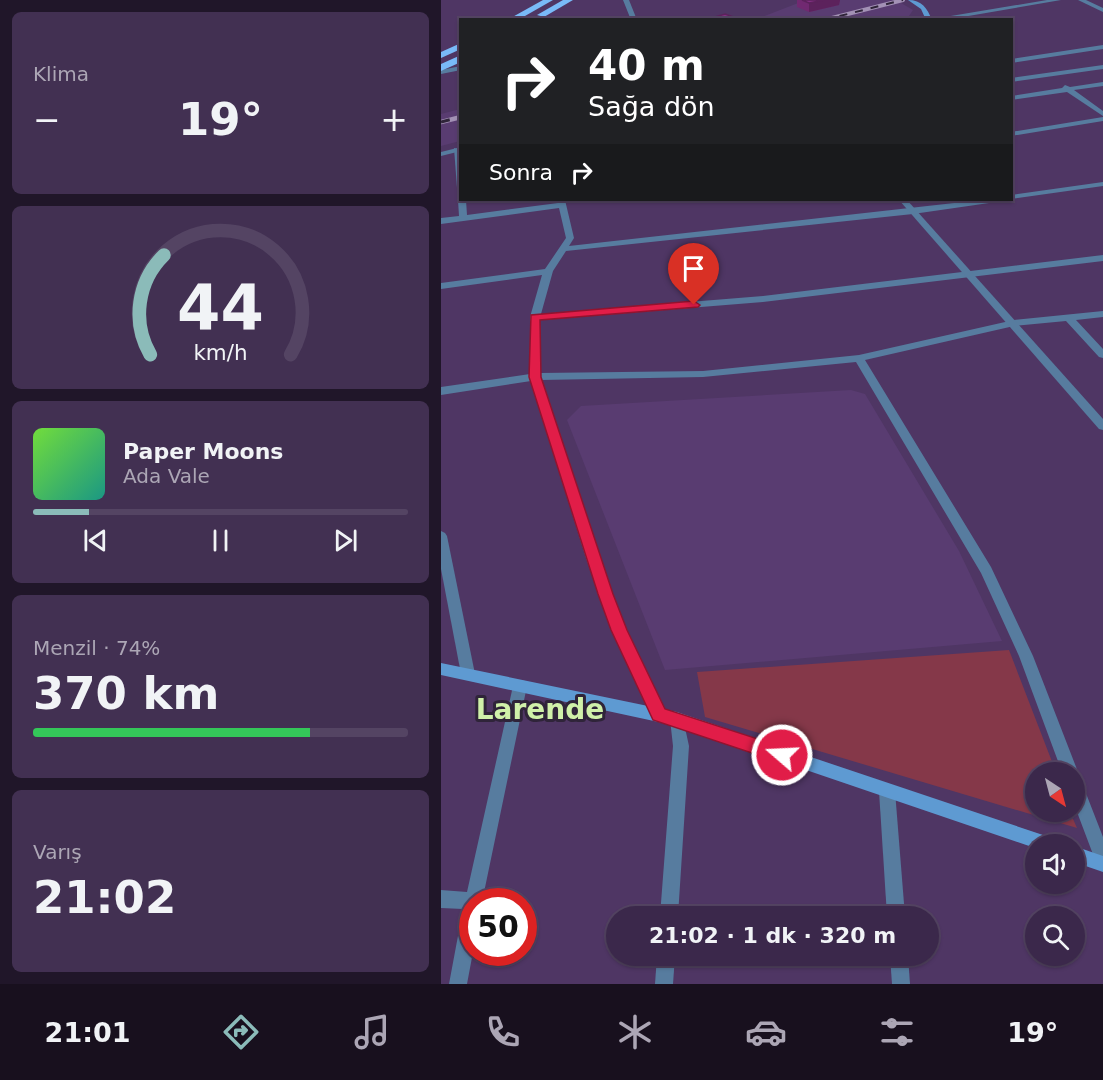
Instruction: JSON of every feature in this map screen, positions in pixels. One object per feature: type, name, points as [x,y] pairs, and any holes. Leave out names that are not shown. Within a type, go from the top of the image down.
[{"type":"highway","points":[[515,18],[549,0]]},
{"type":"highway","points":[[536,18],[569,0]]},
{"type":"highway","points":[[441,55],[459,46]]},
{"type":"highway","points":[[441,70],[459,59]]},
{"type":"main road","points":[[911,0],[924,8],[928,18]]},
{"type":"main road","points":[[441,669],[677,719],[1025,837]]},
{"type":"main road","points":[[1085,857],[1103,862]]},
{"type":"street","points":[[626,0],[634,18]]},
{"type":"street","points":[[942,18],[1057,0]]},
{"type":"street","points":[[1081,0],[1103,10]]},
{"type":"street","points":[[1013,61],[1103,47]]},
{"type":"street","points":[[1013,80],[1103,66]]},
{"type":"street","points":[[441,70],[459,68]]},
{"type":"street","points":[[1050,74],[1067,90],[1103,114]]},
{"type":"street","points":[[1013,98],[1103,84]]},
{"type":"street","points":[[1013,134],[1103,119]]},
{"type":"street","points":[[441,154],[459,149]]},
{"type":"street","points":[[1013,198],[1103,184]]},
{"type":"street","points":[[462,201],[463,218]]},
{"type":"street","points":[[904,201],[1103,426]]},
{"type":"street","points":[[563,249],[988,201]]},
{"type":"street","points":[[441,221],[562,202],[570,238],[548,271],[535,317],[535,377],[611,609],[659,715]]},
{"type":"street","points":[[535,317],[763,299],[1103,258]]},
{"type":"street","points":[[441,286],[548,271]]},
{"type":"street","points":[[441,391],[535,377],[703,374],[859,358],[1014,323],[1103,314]]},
{"type":"street","points":[[1069,318],[1103,355]]},
{"type":"street","points":[[859,358],[986,571],[1026,656],[1066,762]]},
{"type":"street","points":[[441,536],[468,674]]},
{"type":"street","points":[[476,888],[520,686]]},
{"type":"street","points":[[670,906],[681,747],[677,719]]},
{"type":"street","points":[[887,791],[895,906]]},
{"type":"street","points":[[1085,813],[1103,862]]},
{"type":"street","points":[[441,899],[459,901]]},
{"type":"street","points":[[458,984],[461,966]]},
{"type":"street","points":[[664,984],[665,966]]},
{"type":"street","points":[[900,966],[901,984]]},
{"type":"shaded area","points":[[806,0],[896,0],[913,10],[909,16],[901,18],[759,18]]},
{"type":"shaded area","points":[[459,109],[459,141],[441,146],[441,114]]},
{"type":"shaded area","points":[[851,390],[865,394],[959,551],[1002,641],[665,670],[567,420],[581,406]]},
{"type":"shaded area","points":[[1009,650],[1052,762],[1025,762],[1025,812],[705,717],[697,672]]},
{"type":"shaded area","points":[[1057,822],[1074,822],[1077,828]]},
{"type":"building","points":[[802,0],[824,0],[809,3]]},
{"type":"building","points":[[725,14],[736,18],[712,18]]},
{"type":"railway","points":[[832,18],[903,0]]},
{"type":"railway","points":[[441,122],[459,118]]},
{"type":"district","name":"Larende","points":[[540,709]]},
{"type":"route","points":[[694,305],[535,317],[535,377],[593,558],[619,630],[659,715],[782,755]]}]
